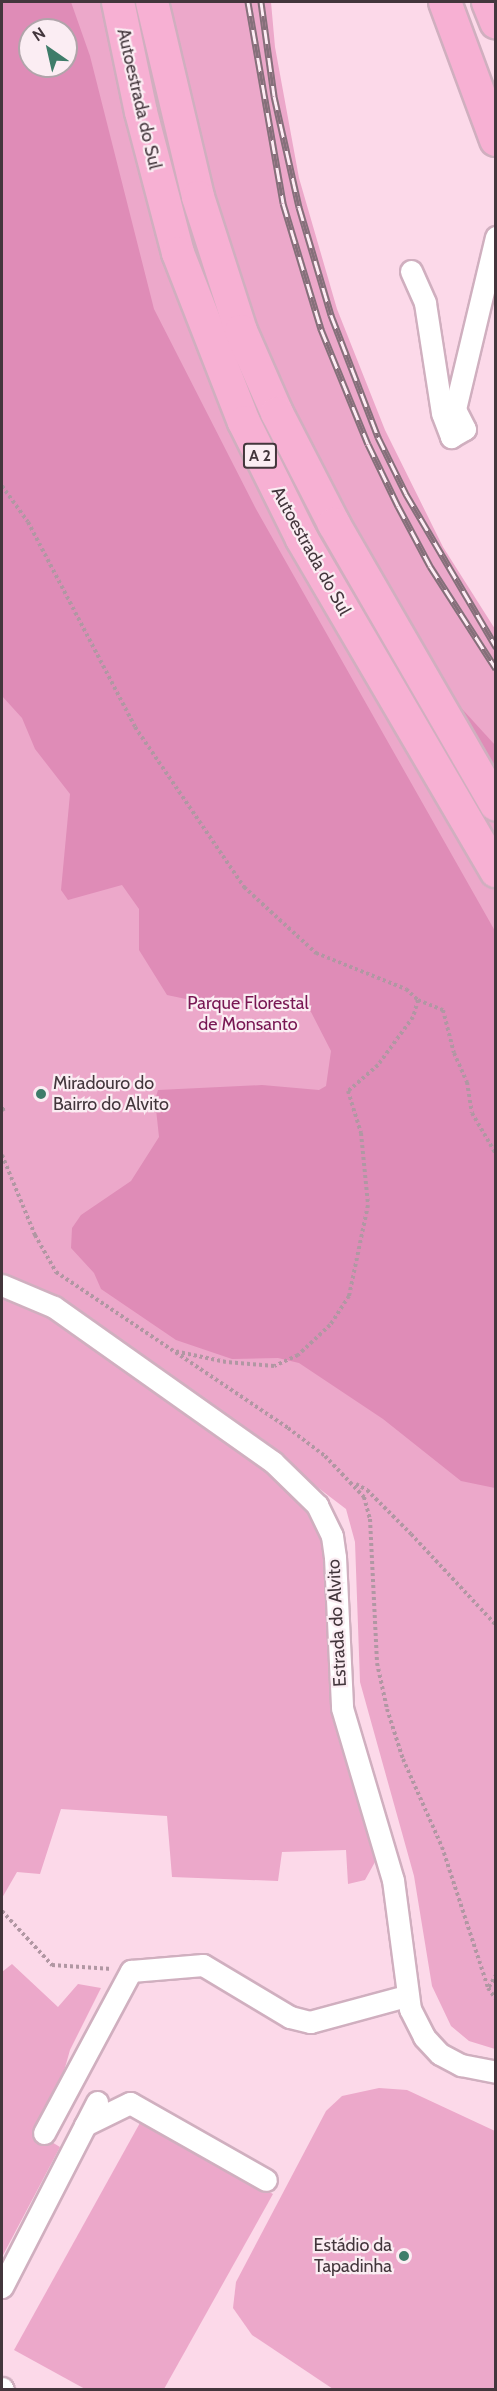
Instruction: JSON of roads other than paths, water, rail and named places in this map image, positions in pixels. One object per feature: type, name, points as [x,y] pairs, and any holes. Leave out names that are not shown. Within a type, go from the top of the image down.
[{"type":"highway","name":"Autoestrada do Sul","points":[[118,2],[141,112],[178,253],[244,422],[308,549],[495,871]]},
{"type":"highway","name":"Autoestrada do Sul","points":[[152,2],[195,186],[241,331],[277,413],[334,524],[495,805]]},
{"type":"highway","points":[[445,2],[495,140]]},
{"type":"highway","points":[[488,2],[495,22]]},
{"type":"street","points":[[411,272],[425,303],[442,413],[451,437],[465,429],[455,409],[495,237]]},
{"type":"street","name":"Estrada do Alvito","points":[[2,1285],[54,1307],[263,1455],[304,1488],[326,1520],[335,1557],[342,1708],[393,1880],[406,1996],[414,2021],[440,2054],[461,2065],[495,2072]]},
{"type":"street","points":[[44,2133],[130,1971],[203,1965],[290,2017],[310,2022],[406,1996]]},
{"type":"street","points":[[2,2287],[97,2102]]},
{"type":"street","points":[[85,2125],[130,2103],[266,2180]]},
{"type":"railway","points":[[248,2],[283,203],[321,329],[368,444],[398,506],[430,566],[496,669]]},
{"type":"railway","points":[[261,2],[274,96],[299,207],[331,315],[378,437],[406,494],[496,647]]},
{"type":"place","name":"Miradouro do Bairro do Alvito","points":[[41,1094]]},
{"type":"place","name":"Estádio da Tapadinha","points":[[404,2256]]},
{"type":"park label","name":"Parque Florestal de Monsanto","points":[[248,1014]]}]
